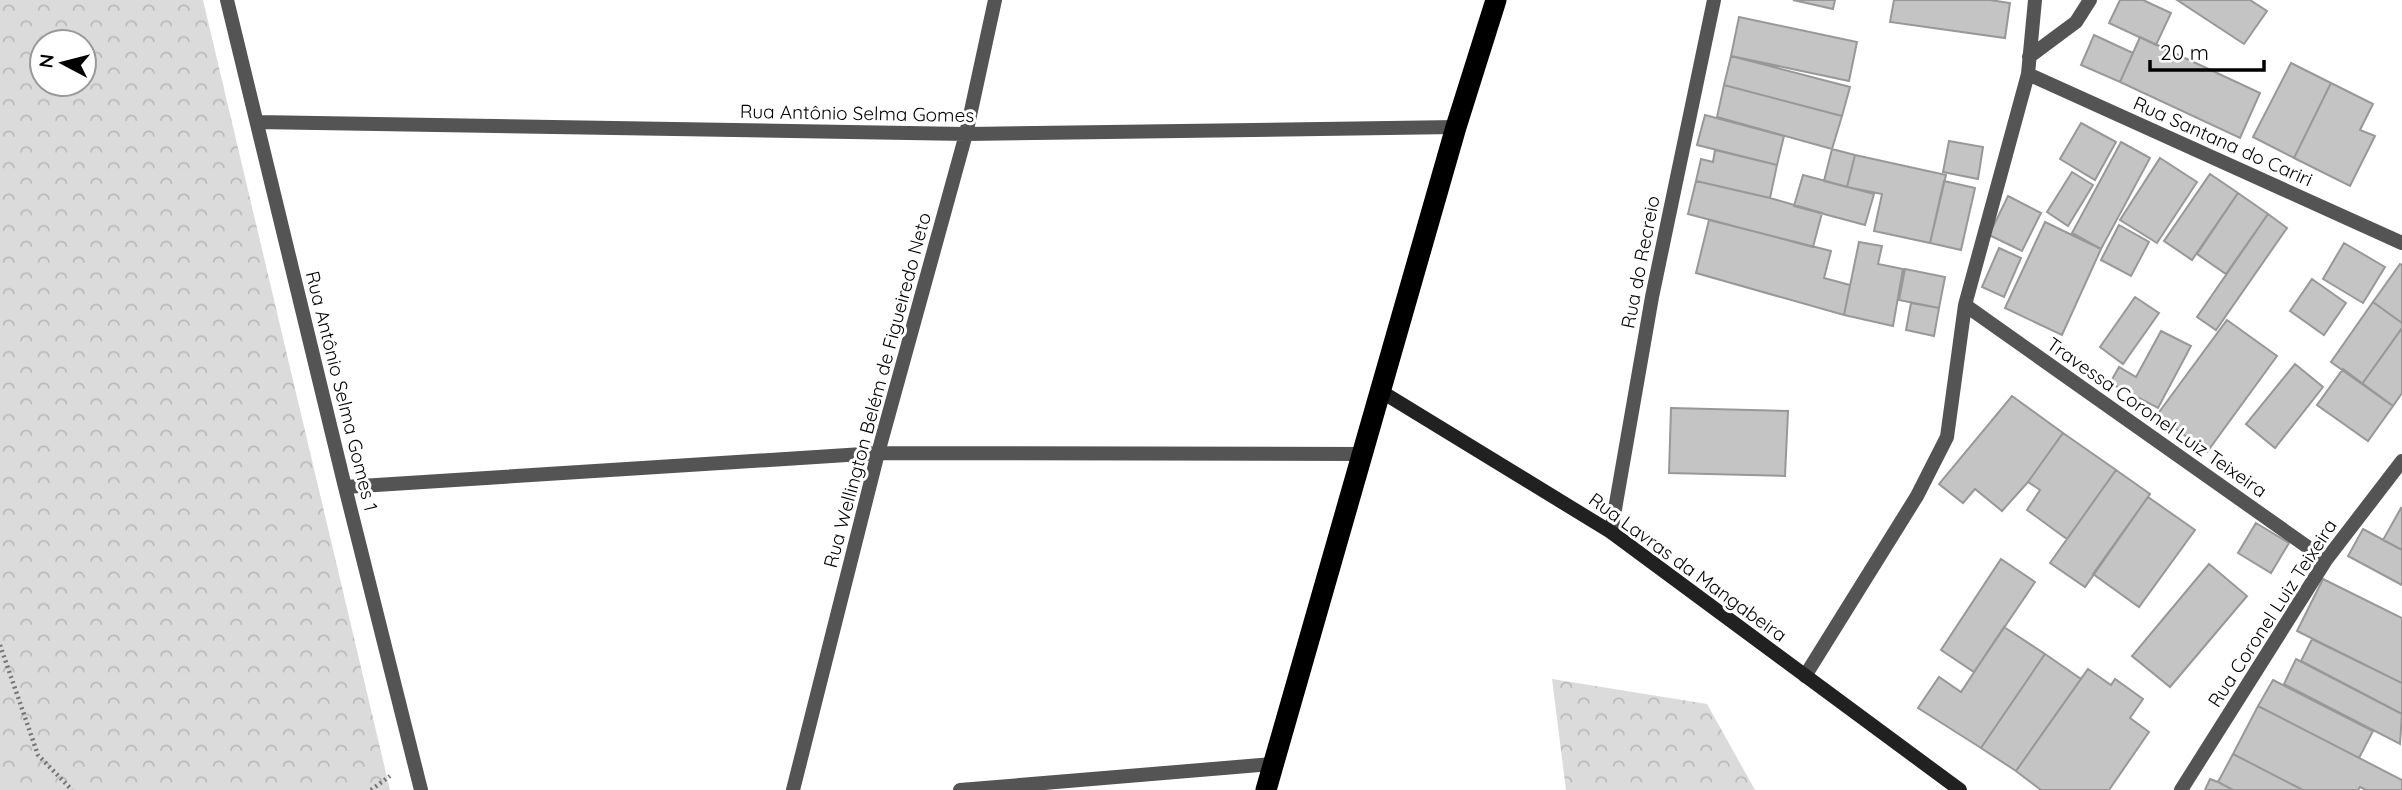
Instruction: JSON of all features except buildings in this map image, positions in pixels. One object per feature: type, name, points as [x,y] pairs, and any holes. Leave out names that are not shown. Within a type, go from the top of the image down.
[{"type":"highway","points":[[1266,790],[1382,393],[1456,127],[1496,0]]},
{"type":"street","name":"Rua Antônio Selma Gomes 1","points":[[227,0],[421,790]]},
{"type":"street","name":"Rua Wellington Belém de Figueiredo Neto","points":[[793,790],[878,453],[966,134],[995,0]]},
{"type":"street","name":"Rua do Recreio","points":[[1611,532],[1651,297],[1714,0]]},
{"type":"street","points":[[1805,676],[1917,496],[1947,437],[1965,305],[2028,74],[2035,0]]},
{"type":"street","points":[[2029,57],[2076,22],[2090,0]]},
{"type":"street","name":"Rua Santana do Cariri","points":[[2028,74],[2402,243]]},
{"type":"street","name":"Rua Antônio Selma Gomes","points":[[257,122],[966,134],[1456,127]]},
{"type":"street","name":"Travessa Coronel Luiz Teixeira","points":[[1965,305],[2326,560]]},
{"type":"street","name":"Rua Lavras da Mangabeira","points":[[1382,393],[1611,532],[1960,790]]},
{"type":"street","points":[[345,487],[878,453],[1364,454]]},
{"type":"street","name":"Rua Coronel Luiz Teixeira","points":[[2185,788],[2326,560],[2402,461]]},
{"type":"street","points":[[960,790],[1273,764]]},
{"type":"path","points":[[0,645],[38,755],[72,790]]},
{"type":"green space","points":[[0,0],[203,0],[390,790],[0,790]]},
{"type":"green space","points":[[1552,679],[1707,704],[1755,790],[1566,790]]}]
